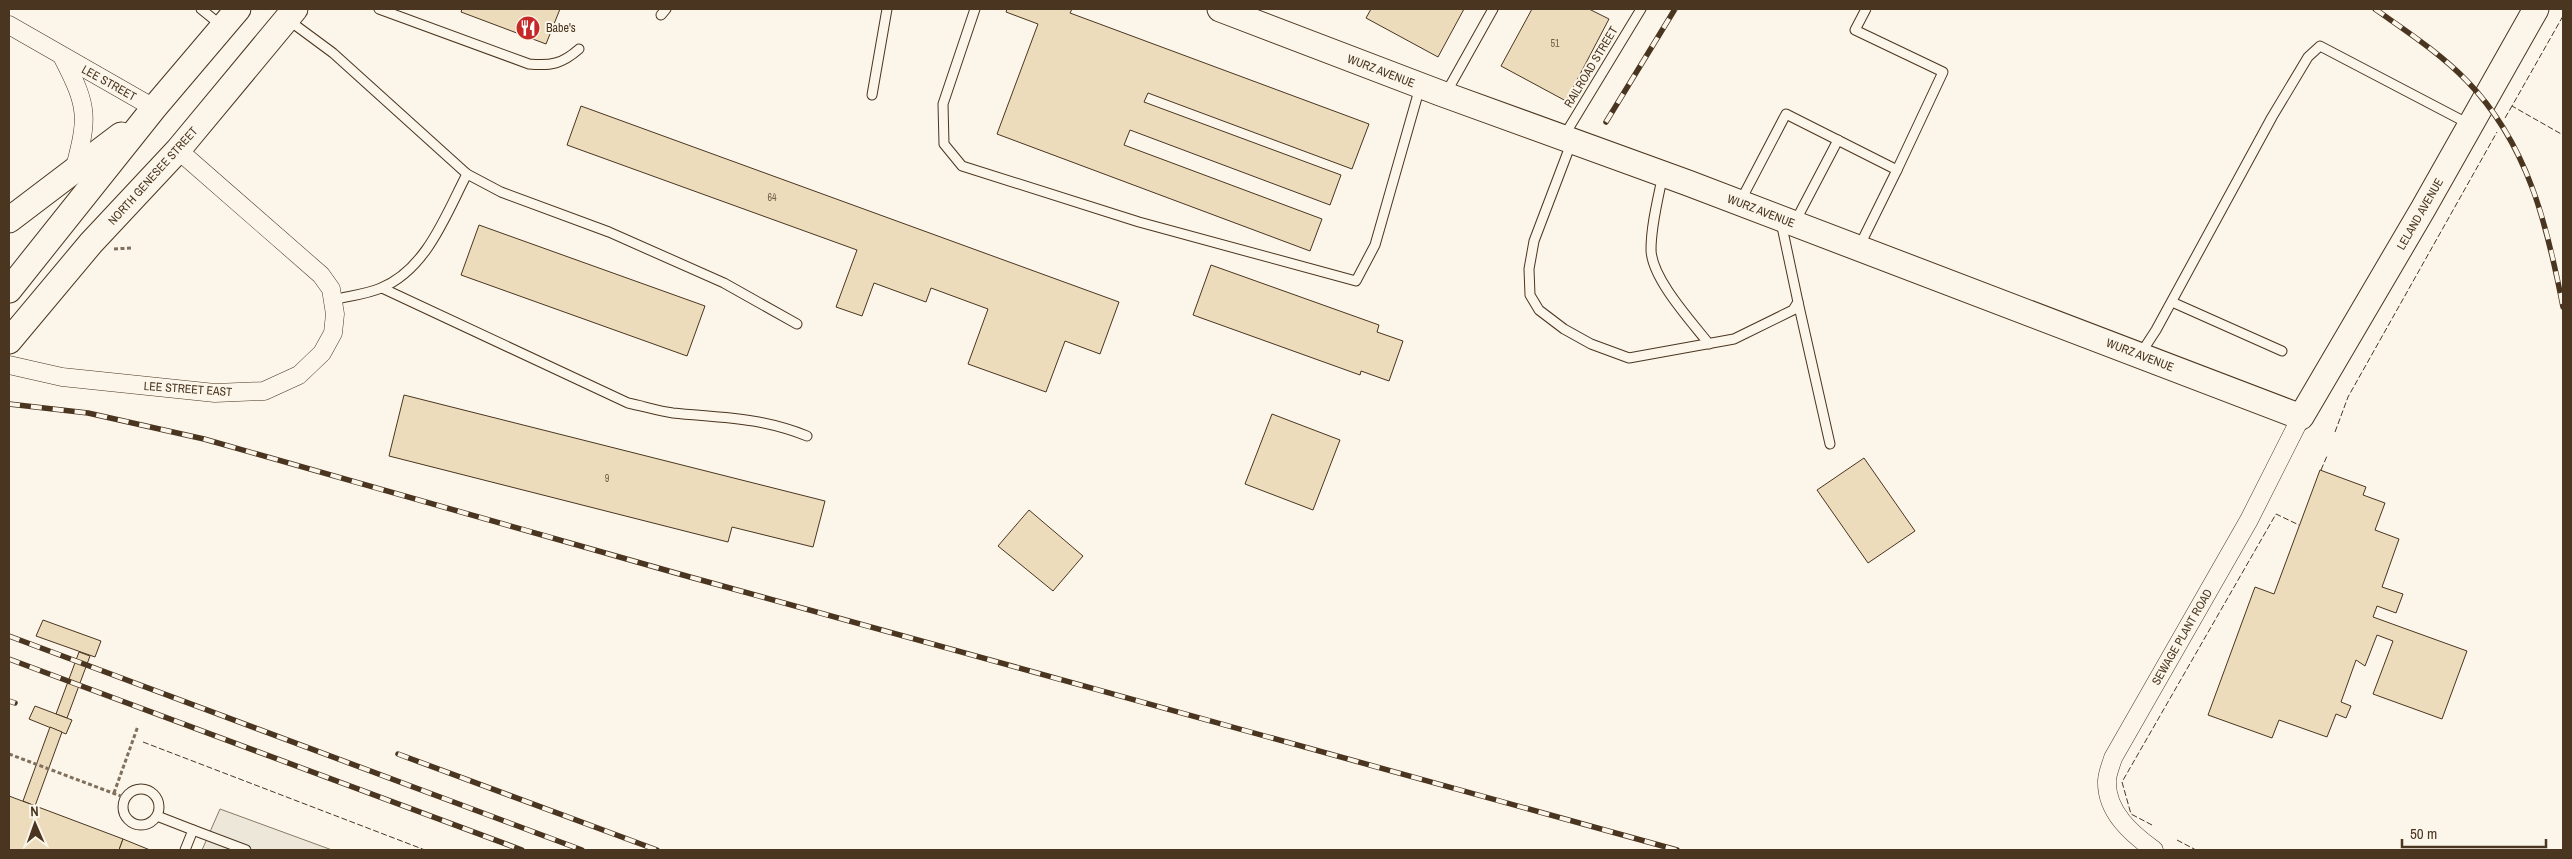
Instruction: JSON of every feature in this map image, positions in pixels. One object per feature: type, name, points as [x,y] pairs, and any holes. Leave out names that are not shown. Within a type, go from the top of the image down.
[{"type":"street","name":"WURZ AVENUE","points":[[1220,9],[1420,86],[1663,174],[2301,417]]},
{"type":"street","name":"LELAND AVENUE","points":[[2301,417],[2471,126],[2536,9]]},
{"type":"street","name":"NORTH GENESEE STREET","points":[[12,338],[91,243],[178,150],[291,14]]},
{"type":"street","points":[[9,290],[154,108],[231,18]]},
{"type":"street","name":"LEE STREET","points":[[9,25],[63,58],[154,108]]},
{"type":"street","name":"LEE STREET","points":[[63,58],[75,80],[83,104],[85,119],[74,171]]},
{"type":"street","points":[[9,220],[154,108]]},
{"type":"street","name":"LEE STREET EAST","points":[[9,364],[62,377],[215,394],[264,392],[299,375],[322,353],[333,333],[336,314],[331,289],[321,275],[178,150]]},
{"type":"street","name":"SEWAGE PLANT ROAD","points":[[2154,850],[2124,826],[2110,801],[2107,781],[2113,758],[2249,520],[2301,417]]},
{"type":"lane","points":[[201,9],[231,18]]},
{"type":"lane","points":[[379,9],[529,64],[546,66],[566,60],[579,50]]},
{"type":"lane","points":[[872,95],[886,9]]},
{"type":"lane","points":[[975,9],[943,104],[944,144],[962,166],[1139,222],[1356,281],[1375,245],[1420,86]]},
{"type":"lane","points":[[1445,95],[1493,9]]},
{"type":"lane","name":"RAILROAD STREET","points":[[1641,9],[1567,140],[1534,240],[1529,269],[1530,295],[1539,310],[1564,329],[1591,344],[1629,358],[1734,339],[1793,310],[1798,302]]},
{"type":"lane","points":[[1858,248],[1943,72],[1855,30],[1866,9]]},
{"type":"lane","points":[[291,14],[467,174],[502,192],[609,232],[724,284],[797,324]]},
{"type":"lane","points":[[2140,355],[2172,302],[2272,117],[2308,57],[2320,46],[2471,126]]},
{"type":"lane","points":[[1739,203],[1786,114],[1897,170]]},
{"type":"lane","points":[[1830,444],[1798,302],[1787,221],[1838,140]]},
{"type":"lane","points":[[333,300],[382,288],[411,270],[435,236],[467,174]]},
{"type":"lane","points":[[1663,174],[1652,229],[1651,253],[1663,284],[1709,344]]},
{"type":"lane","points":[[382,288],[628,403],[672,413],[747,418],[780,425],[807,436]]},
{"type":"lane","points":[[2172,302],[2282,351]]},
{"type":"lane","points":[[136,790],[149,791],[154,794],[159,804],[157,816],[145,825],[134,823],[124,812],[126,798],[136,790]]},
{"type":"lane","points":[[157,816],[246,850]]},
{"type":"lane","points":[[185,850],[193,830]]},
{"type":"path","points":[[114,793],[138,726]]},
{"type":"path","points":[[9,754],[126,798]]},
{"type":"shaded area","points":[[220,809],[332,850],[202,850]]},
{"type":"building","name":"Babe's","points":[[462,9],[560,9],[546,44],[461,12]]},
{"type":"building","points":[[1007,9],[1072,9],[1070,13],[1369,124],[1352,169],[1148,93],[1144,102],[1341,175],[1330,205],[1130,130],[1124,145],[1322,219],[1310,251],[997,134],[1038,24],[1006,12]]},
{"type":"building","points":[[1371,9],[1464,9],[1438,57],[1366,18]]},
{"type":"building","points":[[1532,9],[1589,9],[1609,19],[1566,101],[1501,66]]},
{"type":"building","points":[[581,106],[1119,302],[1100,354],[1065,341],[1046,392],[968,364],[988,309],[931,288],[926,302],[874,283],[862,316],[836,307],[857,250],[567,145]]},
{"type":"building","points":[[479,225],[705,306],[687,356],[461,275]]},
{"type":"building","points":[[1211,265],[1379,325],[1377,332],[1403,341],[1389,381],[1361,371],[1360,375],[1193,315]]},
{"type":"building","points":[[404,395],[825,501],[813,547],[732,527],[728,542],[389,456]]},
{"type":"building","points":[[1272,414],[1340,440],[1313,510],[1245,484]]},
{"type":"building","points":[[1864,458],[1915,531],[1868,563],[1817,490]]},
{"type":"building","points":[[2320,470],[2366,487],[2363,495],[2385,503],[2375,530],[2399,539],[2382,587],[2403,594],[2396,613],[2377,606],[2373,617],[2467,651],[2442,719],[2373,694],[2393,641],[2377,635],[2365,666],[2356,660],[2341,702],[2351,706],[2346,718],[2336,714],[2327,737],[2279,720],[2272,738],[2208,715],[2255,587],[2274,594]]},
{"type":"building","points":[[1029,510],[1083,556],[1053,591],[998,546]]},
{"type":"building","points":[[43,620],[101,641],[95,657],[36,636]]},
{"type":"building","points":[[79,652],[90,656],[67,718],[56,714]]},
{"type":"building","points":[[35,706],[72,720],[66,734],[29,719]]},
{"type":"building","points":[[50,727],[62,732],[35,806],[23,801]]},
{"type":"building","points":[[9,796],[123,839],[119,850],[9,850]]},
{"type":"building","points":[[123,839],[150,850],[119,850]]},
{"type":"railway","points":[[1606,122],[1675,9]]},
{"type":"railway","points":[[2375,9],[2457,71],[2488,105],[2505,131],[2520,159],[2542,216],[2563,307]]},
{"type":"railway","points":[[9,404],[88,413],[204,439],[690,577],[1677,850]]},
{"type":"railway","points":[[9,636],[582,850]]},
{"type":"railway","points":[[9,659],[522,850]]},
{"type":"railway","points":[[9,701],[15,703]]},
{"type":"railway","points":[[398,754],[657,850]]},
{"type":"fence","points":[[2563,16],[2512,106],[2563,135]]},
{"type":"fence","points":[[2505,118],[2512,106]]},
{"type":"fence","points":[[2335,432],[2348,397],[2497,132]]},
{"type":"fence","points":[[2321,470],[2327,456]]},
{"type":"fence","points":[[2152,825],[2131,814],[2122,782],[2276,514],[2299,525]]},
{"type":"fence","points":[[143,742],[425,850]]},
{"type":"fence","points":[[2177,840],[2196,850]]},
{"type":"place","name":"Babe's","points":[[528,28]]}]
